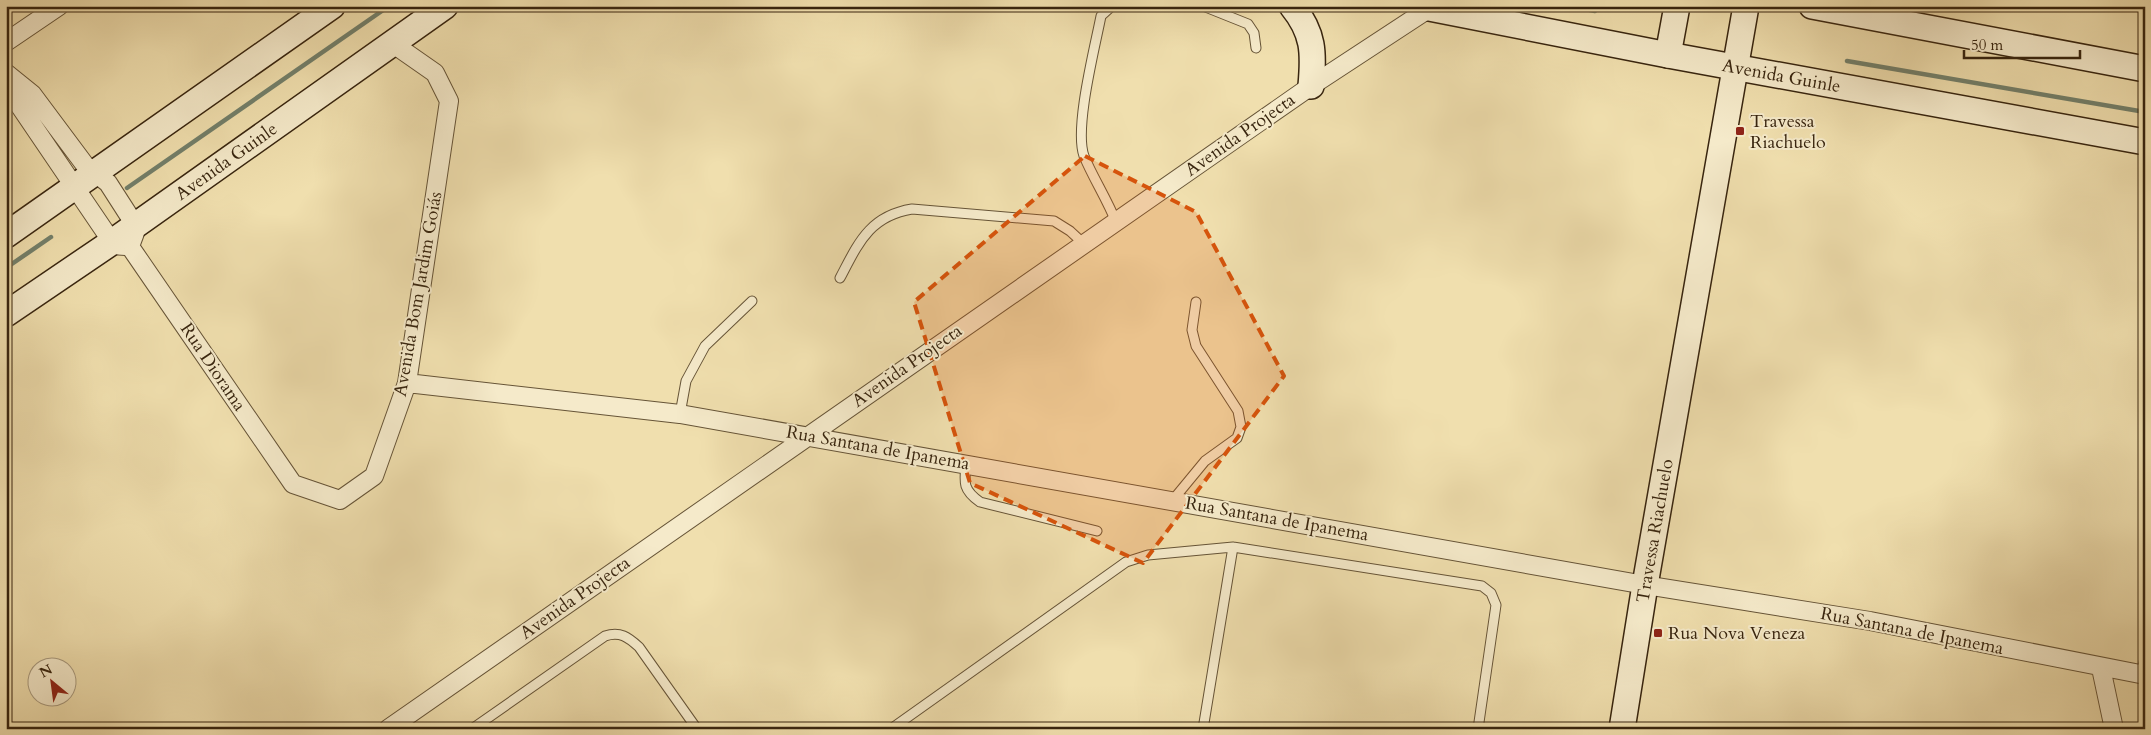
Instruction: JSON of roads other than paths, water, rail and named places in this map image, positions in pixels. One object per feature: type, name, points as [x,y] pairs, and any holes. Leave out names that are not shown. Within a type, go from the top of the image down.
[{"type":"street","points":[[6,42],[60,6]]},
{"type":"street","points":[[6,235],[332,6]]},
{"type":"street","name":"Avenida Guinle","points":[[6,314],[123,246],[135,225],[445,6]]},
{"type":"street","points":[[1292,6],[1302,18],[1311,38],[1313,58],[1311,86]]},
{"type":"street","points":[[1668,55],[1677,6]]},
{"type":"street","name":"Travessa Riachuelo","points":[[1622,729],[1645,585],[1746,6]]},
{"type":"street","points":[[1812,6],[2145,69]]},
{"type":"street","name":"Avenida Guinle","points":[[1427,7],[1668,55],[2145,142]]},
{"type":"street","name":"Avenida Projecta","points":[[388,729],[1427,7]]},
{"type":"street","name":"Avenida Bom Jardim Goiás","points":[[293,484],[340,500],[374,476],[407,383],[449,102],[435,73],[392,43]]},
{"type":"street","name":"Rua Diorama","points":[[8,74],[32,94],[85,165],[108,183],[135,225]]},
{"type":"street","name":"Rua Diorama","points":[[8,74],[19,105],[75,188],[123,246],[293,484]]},
{"type":"street","name":"Rua Santana de Ipanema","points":[[407,383],[680,414],[1645,585],[1870,621],[2101,668],[2144,669]]},
{"type":"street","points":[[2101,668],[2114,729]]},
{"type":"lane","points":[[1112,6],[1101,16],[1081,124],[1084,154],[1116,222]]},
{"type":"lane","points":[[1203,6],[1248,24],[1254,33],[1256,48]]},
{"type":"lane","points":[[840,278],[862,236],[881,220],[898,211],[912,208],[1054,221],[1070,231],[1084,244]]},
{"type":"lane","points":[[680,414],[686,381],[705,346],[752,301]]},
{"type":"lane","points":[[1172,501],[1205,461],[1237,438],[1241,426],[1238,412],[1196,346],[1192,330],[1196,302]]},
{"type":"lane","points":[[966,464],[964,484],[970,494],[980,502],[1097,531]]},
{"type":"lane","points":[[891,729],[1126,562],[1148,555],[1232,547],[1482,586],[1491,593],[1496,605],[1478,729]]},
{"type":"lane","points":[[1203,729],[1232,547]]},
{"type":"lane","points":[[472,729],[605,636],[614,632],[627,636],[639,647],[697,729]]},
{"type":"waterway","points":[[127,188],[389,6]]},
{"type":"waterway","points":[[1571,6],[1595,11]]},
{"type":"waterway","points":[[1847,61],[2145,112]]},
{"type":"waterway","points":[[6,268],[51,237]]},
{"type":"place","name":"Travessa Riachuelo","points":[[1740,131]]},
{"type":"place","name":"Rua Nova Veneza","points":[[1658,633]]}]
